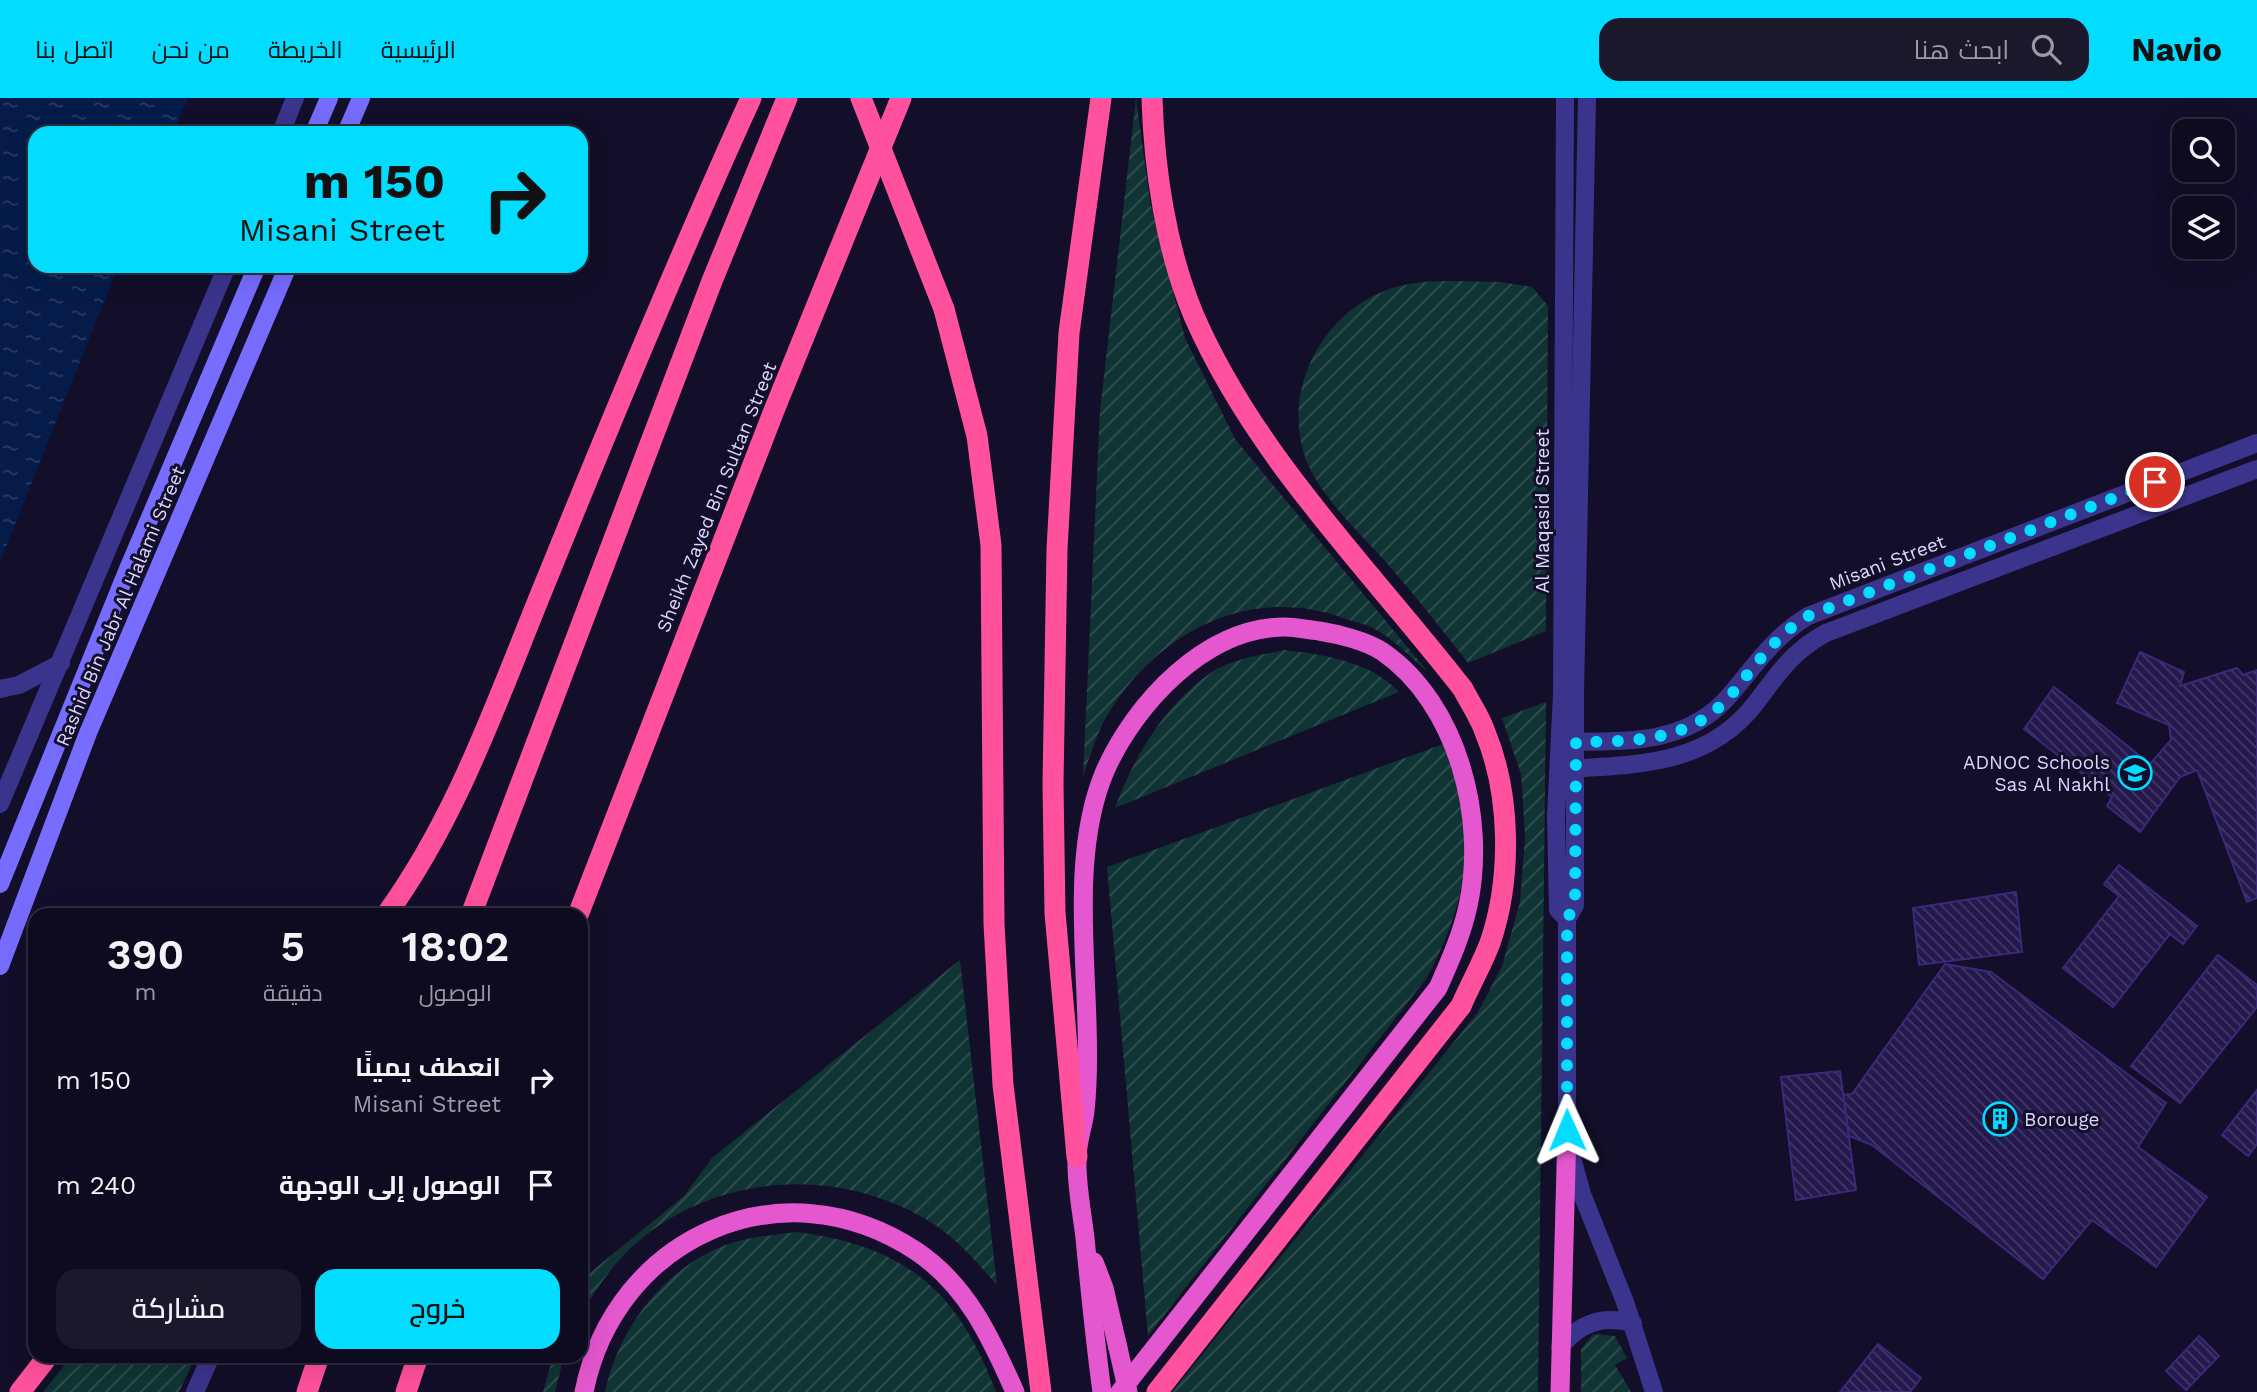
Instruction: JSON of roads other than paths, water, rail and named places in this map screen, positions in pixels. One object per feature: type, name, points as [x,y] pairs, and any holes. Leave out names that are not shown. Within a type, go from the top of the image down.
[{"type":"highway","points":[[391,908],[427,852],[471,765],[684,247],[751,98]]},
{"type":"highway","points":[[474,908],[712,281],[787,98]]},
{"type":"highway","points":[[861,98],[943,309],[977,436],[991,545],[994,924],[1003,1085],[1041,1392]]},
{"type":"highway","name":"Sheikh Zayed Bin Sultan Street","points":[[581,908],[765,434],[901,98]]},
{"type":"highway","points":[[1101,98],[1069,333],[1057,549],[1053,785],[1055,913],[1102,1392]]},
{"type":"highway","points":[[1152,98],[1153,128],[1168,232],[1194,314],[1231,388],[1268,447],[1463,689],[1485,731],[1495,764],[1505,824],[1504,876],[1490,942],[1461,1006],[1157,1392]]},
{"type":"highway","points":[[1077,1157],[1087,1073],[1083,905],[1091,820],[1105,771],[1135,719],[1163,684],[1202,652],[1241,636],[1284,627],[1330,633],[1379,649],[1414,679],[1436,706],[1455,741],[1465,777],[1472,867],[1469,904],[1456,946],[1438,988],[1121,1392]]},
{"type":"highway","points":[[1560,1392],[1567,1130]]},
{"type":"highway","points":[[584,1392],[603,1332],[623,1300],[652,1267],[683,1244],[716,1226],[797,1211],[839,1216],[883,1232],[917,1252],[970,1303],[1015,1392]]},
{"type":"highway","points":[[1085,1240],[1104,1288],[1128,1392]]},
{"type":"highway","points":[[20,1392],[43,1363]]},
{"type":"highway","points":[[307,1392],[316,1363]]},
{"type":"highway","points":[[406,1392],[416,1363]]},
{"type":"main road","points":[[317,126],[329,98]]},
{"type":"main road","points":[[349,126],[361,98]]},
{"type":"main road","name":"Rashid Bin Jabr Al Halami Street","points":[[0,884],[128,569],[254,273]]},
{"type":"main road","name":"Rashid Bin Jabr Al Halami Street","points":[[0,966],[88,733],[285,273]]},
{"type":"street","points":[[284,126],[295,98]]},
{"type":"street","name":"Al Maqasid Street","points":[[1565,98],[1569,695],[1568,768],[1556,817],[1558,910],[1567,919],[1567,1130],[1582,1194],[1633,1323],[1654,1392]]},
{"type":"street","name":"Al Maqasid Street","points":[[1570,539],[1587,98]]},
{"type":"street","points":[[2,787],[61,663],[224,273]]},
{"type":"street","name":"Misani Street","points":[[1568,742],[1658,738],[1693,726],[1729,697],[1777,638],[1808,616],[2257,443]]},
{"type":"street","points":[[1568,768],[1656,763],[1694,752],[1727,732],[1742,719],[1787,660],[1812,640],[2257,469]]},
{"type":"street","points":[[2083,509],[2092,532]]},
{"type":"street","points":[[0,689],[19,685],[61,663]]},
{"type":"street","points":[[1560,1347],[1585,1325],[1608,1319],[1633,1323]]},
{"type":"street","points":[[195,1392],[208,1363]]},
{"type":"water","points":[[0,98],[188,98],[176,126],[28,126],[28,273],[115,273],[0,562]]},
{"type":"place","name":"ADNOC Schools Sas Al Nakhl","points":[[2135,773]]},
{"type":"place","name":"Borouge","points":[[2000,1119]]}]
